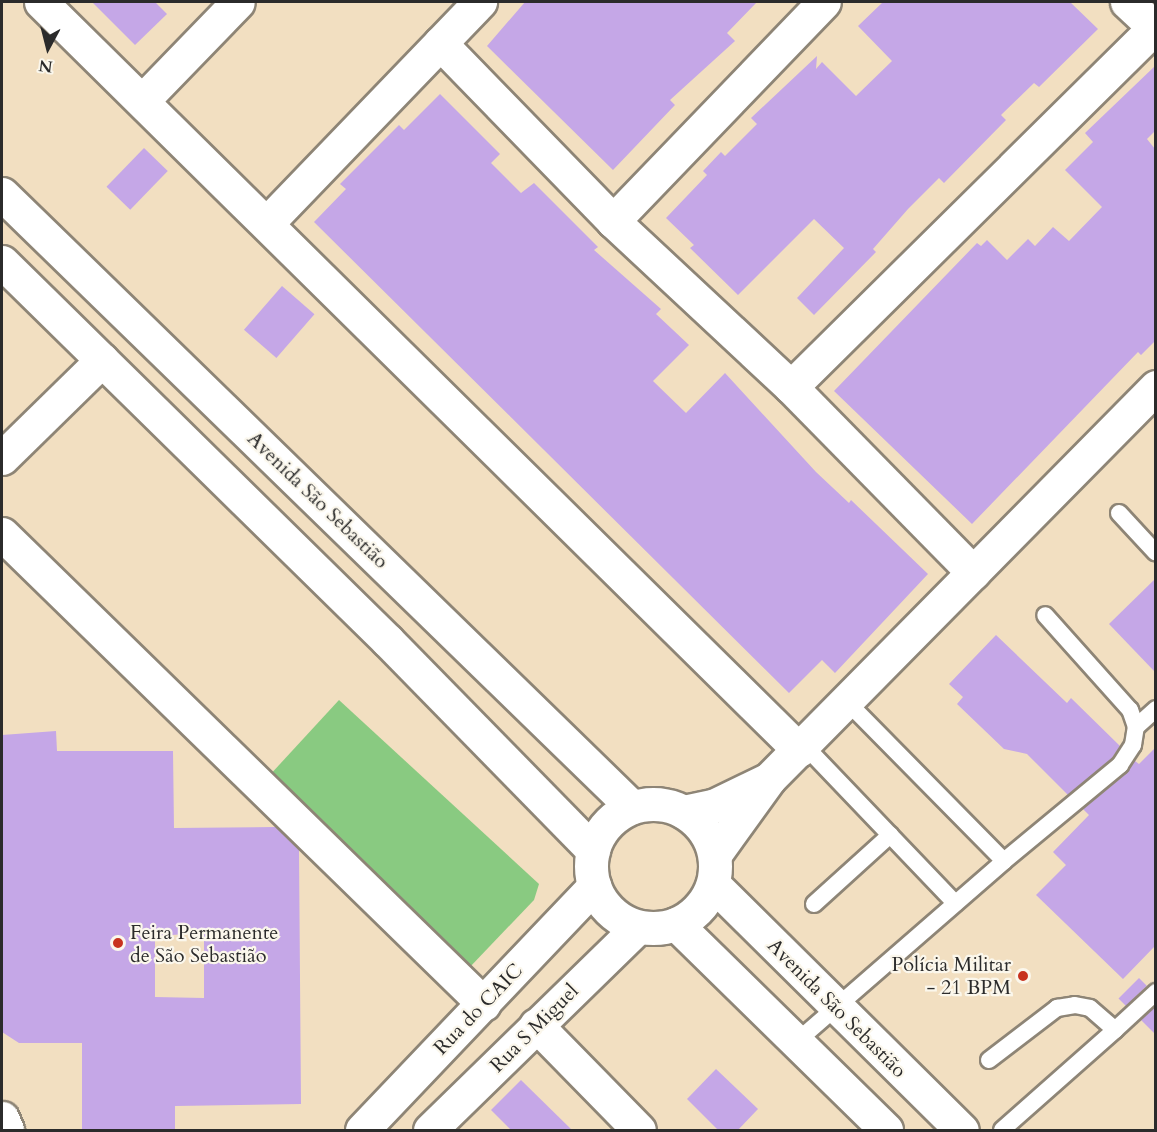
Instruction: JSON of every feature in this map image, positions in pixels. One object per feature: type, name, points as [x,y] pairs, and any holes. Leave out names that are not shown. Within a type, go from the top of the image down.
[{"type":"street","points":[[41,2],[268,222],[801,748]]},
{"type":"street","points":[[143,100],[238,2]]},
{"type":"street","points":[[268,222],[480,2]]},
{"type":"street","points":[[613,221],[824,2]]},
{"type":"street","points":[[791,387],[1155,27],[1127,2]]},
{"type":"street","points":[[440,43],[613,221],[791,387],[974,572]]},
{"type":"street","name":"Avenida São Sebastião","points":[[2,194],[632,807]]},
{"type":"street","points":[[2,262],[388,641],[593,850]]},
{"type":"street","points":[[2,458],[102,360]]},
{"type":"street","points":[[714,869],[704,830],[684,812],[658,804],[632,807],[607,824],[593,850],[594,886],[611,912],[638,927],[676,924],[699,909],[714,869],[769,779],[1155,387]]},
{"type":"street","points":[[2,534],[483,1004]]},
{"type":"street","points":[[684,812],[713,806],[769,779]]},
{"type":"street","name":"Avenida São Sebastião","points":[[714,869],[835,1006],[962,1131]]},
{"type":"street","name":"Rua do CAIC","points":[[362,1131],[594,886]]},
{"type":"street","points":[[676,924],[886,1131]]},
{"type":"street","name":"Rua S Miguel","points":[[430,1131],[638,927]]},
{"type":"street","points":[[536,1025],[639,1131]]},
{"type":"street","points":[[2,1118],[8,1131]]},
{"type":"lane","points":[[1119,513],[1155,553]]},
{"type":"lane","points":[[795,1043],[955,903],[1119,765],[1133,745],[1136,727],[1130,710],[1045,615]]},
{"type":"lane","points":[[847,702],[1004,861]]},
{"type":"lane","points":[[1136,727],[1155,709]]},
{"type":"lane","points":[[801,748],[890,835],[955,903]]},
{"type":"lane","points":[[814,904],[890,835]]},
{"type":"lane","points":[[1002,1131],[1155,992]]},
{"type":"lane","points":[[988,1060],[1057,1008],[1075,1005],[1090,1008],[1115,1030]]},
{"type":"green space","points":[[339,700],[539,884],[534,900],[469,968],[268,777]]},
{"type":"building","points":[[92,2],[155,2],[167,14],[135,45]]},
{"type":"building","points":[[525,2],[757,2],[727,33],[735,41],[670,100],[675,105],[613,170],[487,46]]},
{"type":"building","points":[[883,2],[1070,2],[1098,29],[1039,87],[1034,83],[1001,115],[1006,120],[944,183],[939,178],[908,209],[873,249],[876,252],[814,315],[797,298],[844,248],[814,219],[738,295],[690,248],[694,245],[666,218],[707,175],[703,171],[721,152],[725,156],[757,124],[751,118],[817,56],[816,69],[822,62],[856,96],[892,61],[858,26]]},
{"type":"building","points":[[1155,66],[1155,131],[1147,139],[1155,149],[1155,341],[1141,355],[1138,352],[972,524],[834,391],[977,243],[981,246],[987,240],[1007,260],[1028,239],[1035,246],[1053,227],[1069,241],[1102,207],[1065,170],[1093,142],[1085,133]]},
{"type":"building","points":[[440,94],[500,154],[491,163],[521,193],[534,183],[598,247],[594,250],[661,309],[656,314],[689,345],[653,381],[686,413],[725,373],[816,472],[849,503],[851,500],[928,574],[835,673],[822,660],[789,693],[314,222],[346,189],[340,184],[399,125],[404,130]]},
{"type":"building","points":[[144,148],[168,171],[130,210],[106,187]]},
{"type":"building","points":[[282,286],[314,314],[276,358],[244,330]]},
{"type":"building","points":[[1155,579],[1155,672],[1109,624]]},
{"type":"building","points":[[996,635],[1067,703],[1071,698],[1120,746],[1112,758],[1068,795],[1027,754],[1004,749],[957,704],[963,697],[949,684]]},
{"type":"building","points":[[56,731],[57,751],[173,751],[174,828],[276,827],[299,850],[301,1104],[175,1106],[175,1131],[82,1131],[82,1043],[19,1043],[2,1032],[2,735]],"holes":[[[204,933],[204,998],[155,997],[155,936]]]},
{"type":"building","points":[[1155,748],[1155,946],[1123,979],[1036,895],[1066,865],[1053,852],[1089,815],[1083,809],[1127,773],[1135,761],[1139,764]]},
{"type":"building","points":[[1139,978],[1147,986],[1126,1006],[1118,999]]},
{"type":"building","points":[[1155,1007],[1155,1034],[1141,1020]]},
{"type":"building","points":[[716,1069],[758,1109],[737,1131],[719,1131],[687,1099]]},
{"type":"building","points":[[521,1080],[573,1131],[512,1131],[491,1110]]},
{"type":"place","name":"Feira Permanente de São Sebastião","points":[[118,943]]},
{"type":"place","name":"Polícia Militar - 21 BPM","points":[[1023,976]]}]
